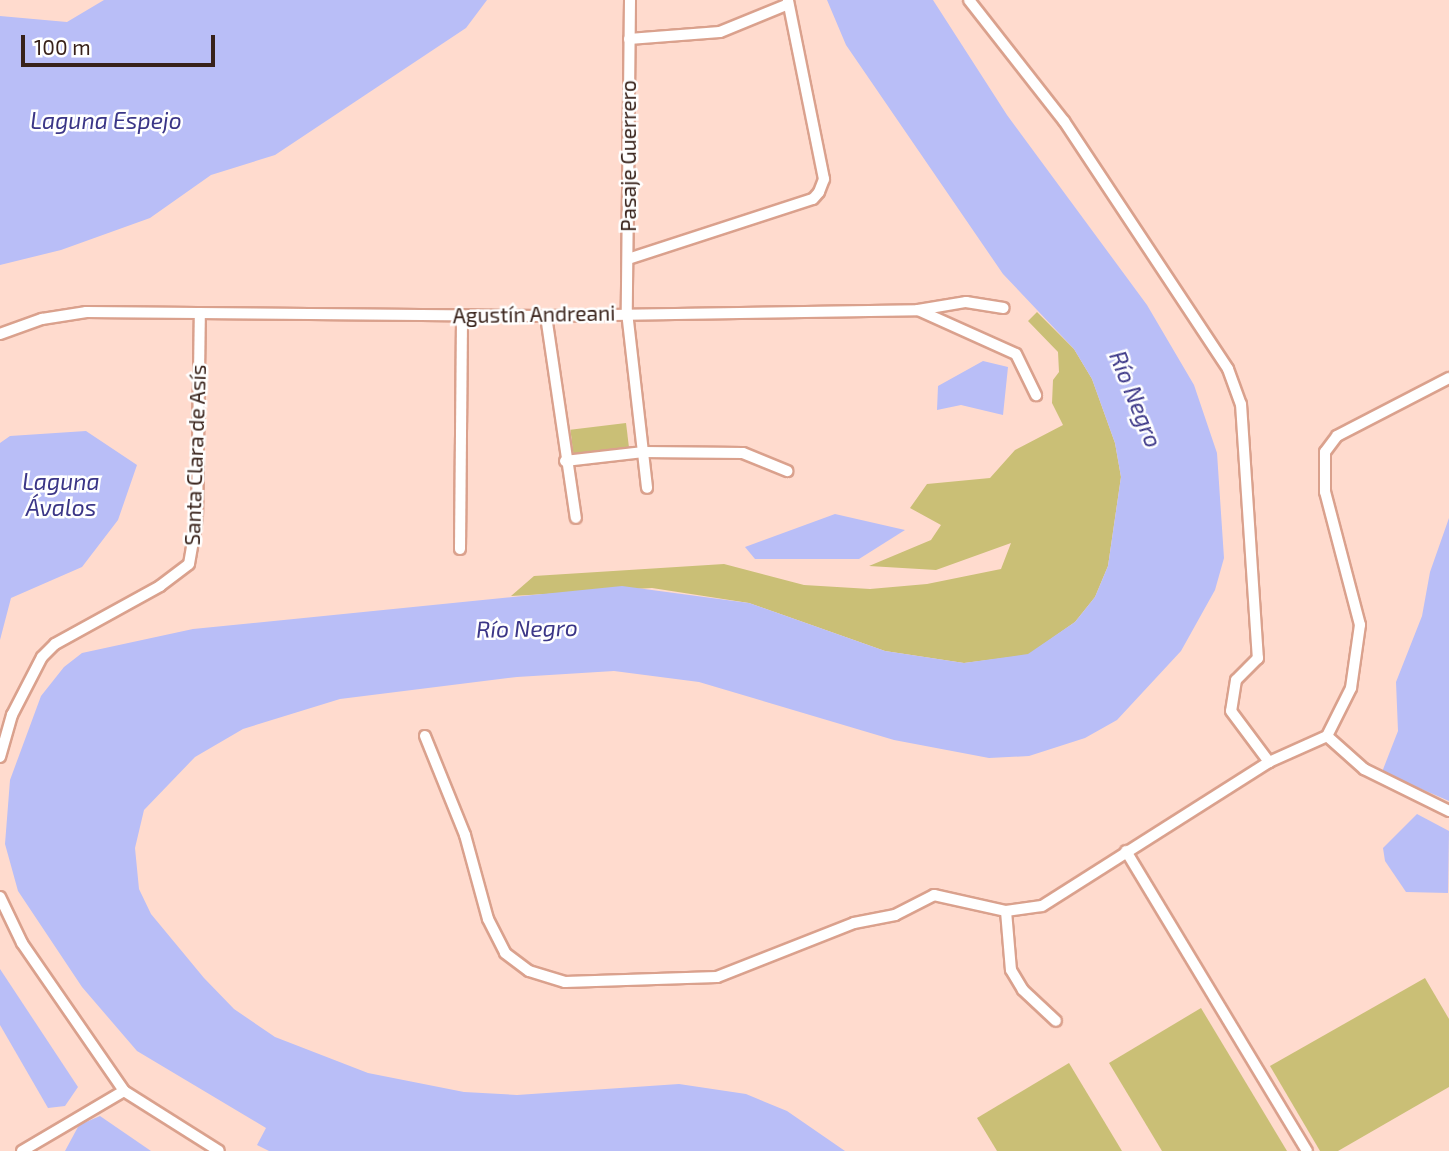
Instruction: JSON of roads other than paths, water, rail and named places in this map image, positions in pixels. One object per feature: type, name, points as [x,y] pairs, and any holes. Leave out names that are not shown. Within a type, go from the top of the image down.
[{"type":"street","name":"Pasaje Guerrero","points":[[630,0],[627,312],[647,488]]},
{"type":"street","points":[[969,0],[1064,121],[1228,369],[1241,404],[1258,658],[1236,680],[1231,711],[1269,762]]},
{"type":"street","points":[[628,259],[813,199],[824,179],[787,3],[720,32],[629,39]]},
{"type":"street","points":[[918,310],[966,302],[1004,308]]},
{"type":"street","name":"Agustín Andreani","points":[[0,334],[42,319],[86,312],[546,316],[627,312],[918,310],[1016,354],[1036,395]]},
{"type":"street","name":"Santa Clara de Asís","points":[[0,757],[12,715],[42,657],[55,644],[160,586],[189,564],[197,518],[200,314]]},
{"type":"street","points":[[460,549],[462,315]]},
{"type":"street","points":[[546,316],[565,461],[576,518]]},
{"type":"street","points":[[425,736],[465,835],[488,919],[505,953],[529,971],[565,982],[717,977],[854,923],[895,915],[934,895],[1006,911],[1042,906],[1269,762],[1327,736],[1339,720],[1351,688],[1360,625],[1325,492],[1325,452],[1337,436],[1449,378]]},
{"type":"street","points":[[565,461],[643,452],[743,453],[787,471]]},
{"type":"street","points":[[1327,736],[1364,769],[1449,811]]},
{"type":"street","points":[[1126,851],[1307,1151]]},
{"type":"street","points":[[0,897],[22,943],[124,1091],[219,1151]]},
{"type":"street","points":[[1006,911],[1011,970],[1023,990],[1056,1021]]},
{"type":"street","points":[[22,1151],[124,1091]]},
{"type":"water","name":"Laguna Espejo","points":[[104,0],[487,0],[466,28],[275,155],[211,175],[150,218],[61,250],[0,265],[0,16],[67,22]]},
{"type":"water","name":"Río Negro","points":[[827,0],[933,0],[1007,115],[1147,305],[1194,385],[1217,453],[1224,558],[1215,590],[1181,651],[1117,720],[1085,738],[1029,756],[989,758],[894,740],[699,682],[614,671],[517,677],[340,699],[243,729],[195,757],[144,810],[135,848],[139,889],[151,914],[204,978],[234,1009],[275,1037],[368,1073],[464,1092],[517,1095],[679,1084],[746,1094],[787,1111],[845,1151],[269,1151],[257,1145],[266,1128],[137,1051],[82,987],[18,891],[5,844],[10,780],[41,696],[64,667],[82,653],[193,629],[622,586],[749,603],[885,651],[964,663],[1028,654],[1075,622],[1095,597],[1108,566],[1121,477],[1115,443],[1092,379],[1074,349],[1003,274],[846,45]]},
{"type":"water","points":[[983,361],[1008,367],[1003,415],[961,405],[937,410],[938,386]]},
{"type":"water","name":"Laguna Ávalos","points":[[86,431],[137,465],[118,520],[82,567],[11,598],[0,640],[0,443],[10,436]]},
{"type":"water","points":[[835,514],[905,530],[859,559],[755,559],[745,547]]},
{"type":"water","points":[[1449,518],[1449,801],[1382,772],[1398,731],[1396,682],[1422,616],[1430,572]]},
{"type":"water","points":[[1417,814],[1449,831],[1448,893],[1406,892],[1385,861],[1383,848]]},
{"type":"water","points":[[0,969],[78,1087],[65,1106],[48,1108],[0,1025]]},
{"type":"water","points":[[100,1116],[151,1151],[65,1151],[79,1125]]}]
